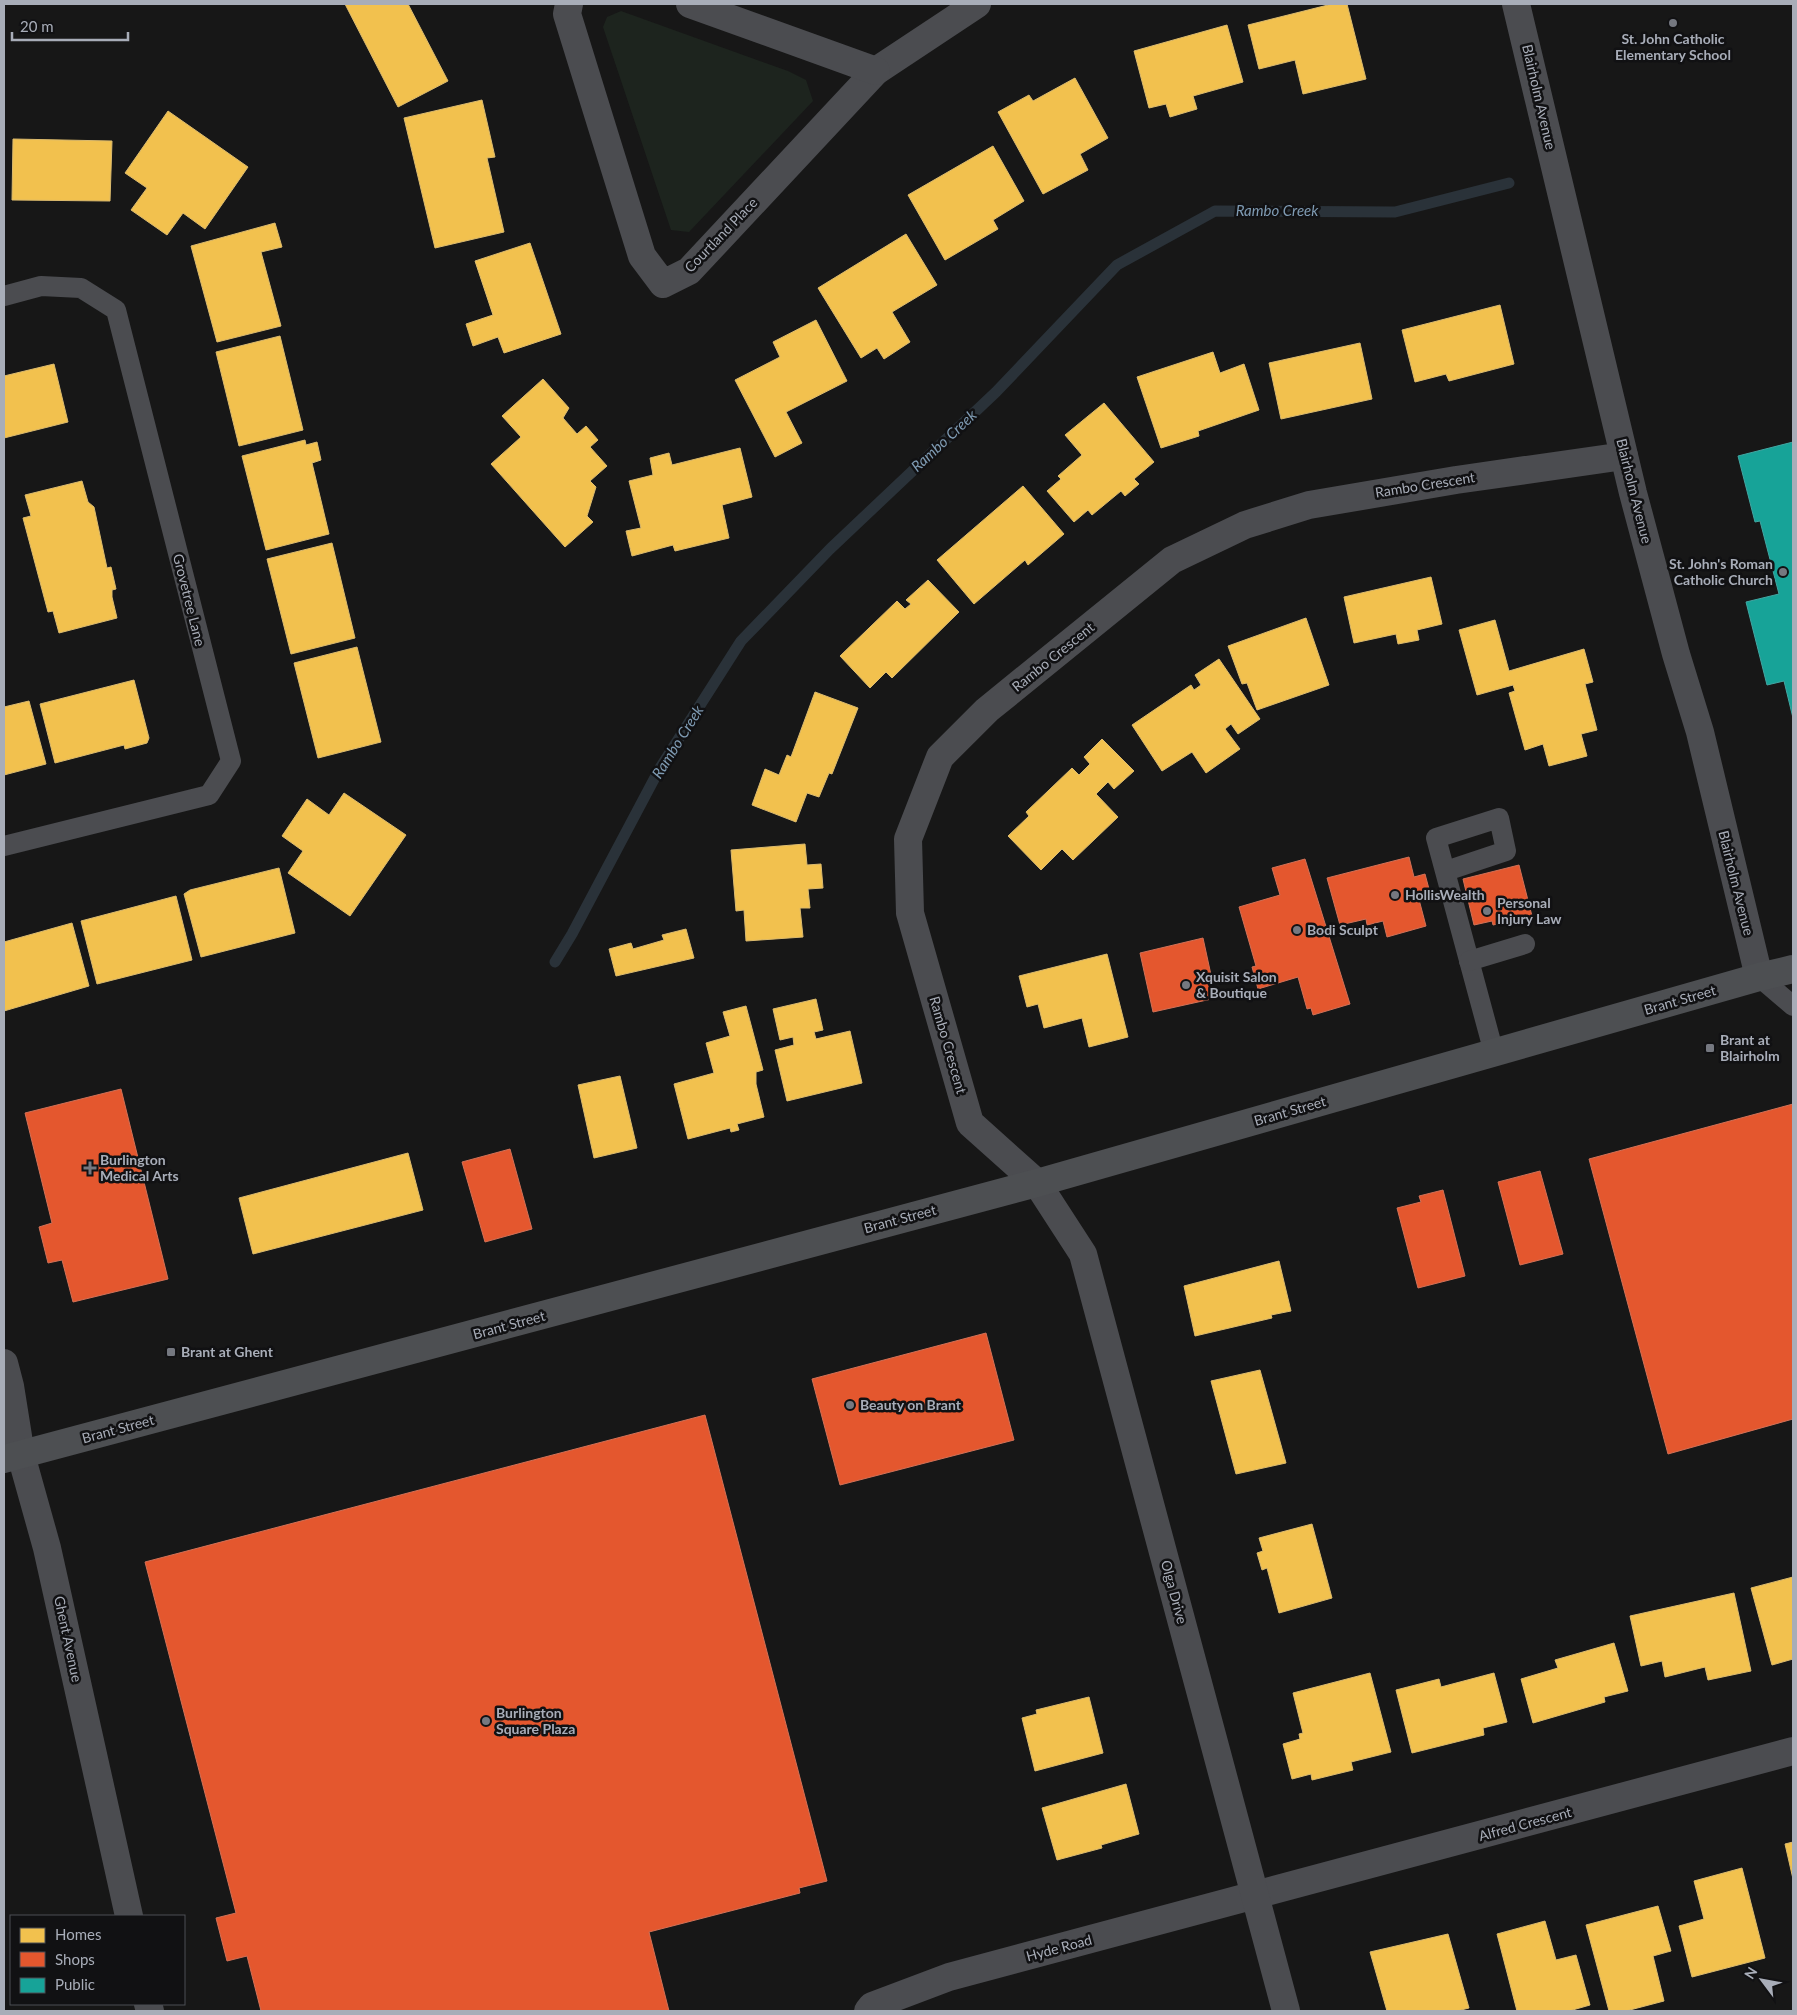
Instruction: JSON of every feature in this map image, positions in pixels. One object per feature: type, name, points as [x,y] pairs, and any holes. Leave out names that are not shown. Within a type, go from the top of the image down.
[{"type":"main road","name":"Brant Street","points":[[12,1457],[1037,1183],[1759,977],[1793,969]]},
{"type":"street","name":"Courtland Place","points":[[569,4],[567,14],[642,256],[663,284],[689,271],[876,71],[977,4]]},
{"type":"street","points":[[690,4],[876,71]]},
{"type":"street","name":"Blairholm Avenue","points":[[1516,4],[1624,456],[1676,654],[1700,732],[1759,977]]},
{"type":"street","name":"Rambo Crescent","points":[[1037,1183],[970,1123],[910,913],[908,839],[940,757],[987,710],[1172,560],[1245,525],[1309,504],[1456,480],[1624,456]]},
{"type":"street","name":"Olga Drive","points":[[1037,1183],[1083,1254],[1286,2011]]},
{"type":"street","name":"Ghent Avenue","points":[[4,1363],[10,1386],[12,1457],[48,1548],[129,1915]]},
{"type":"street","name":"Alfred Crescent","points":[[1256,1896],[1793,1751]]},
{"type":"street","name":"Hyde Road","points":[[868,2011],[872,2006],[949,1977],[1256,1896]]},
{"type":"lane","name":"Grovetree Lane","points":[[4,296],[41,286],[81,288],[116,310],[231,761],[209,795],[4,846]]},
{"type":"lane","points":[[1446,871],[1494,1053]]},
{"type":"lane","points":[[1469,961],[1525,944]]},
{"type":"lane","points":[[1759,977],[1793,1006]]},
{"type":"shaded area","points":[[621,11],[788,71],[806,80],[813,101],[689,232],[671,230],[603,27],[607,17]]},
{"type":"building: Homes","points":[[345,4],[408,4],[448,81],[398,107]]},
{"type":"building: Homes","points":[[1332,4],[1347,4],[1366,79],[1303,94],[1295,60],[1259,69],[1248,25]]},
{"type":"building: Homes","points":[[1227,25],[1243,82],[1193,96],[1197,109],[1170,117],[1166,104],[1149,108],[1134,51]]},
{"type":"building: Homes","points":[[1075,78],[1108,138],[1080,154],[1088,170],[1043,194],[998,112],[1029,95],[1033,101]]},
{"type":"building: Homes","points":[[482,100],[495,157],[487,158],[504,232],[435,248],[404,118]]},
{"type":"building: Homes","points":[[168,111],[248,167],[205,229],[183,213],[167,235],[131,210],[147,188],[125,173]]},
{"type":"building: Homes","points":[[13,139],[112,141],[110,201],[12,200]]},
{"type":"building: Homes","points":[[993,146],[1024,201],[993,220],[998,229],[945,260],[908,195]]},
{"type":"building: Homes","points":[[275,223],[282,247],[261,252],[281,326],[217,342],[191,246]]},
{"type":"building: Homes","points":[[906,234],[937,285],[892,312],[910,342],[884,359],[877,348],[861,358],[818,288]]},
{"type":"building: Homes","points":[[530,243],[561,334],[504,353],[498,337],[473,346],[466,324],[493,315],[475,261]]},
{"type":"building: Homes","points":[[1500,305],[1514,364],[1449,381],[1446,374],[1415,382],[1402,330]]},
{"type":"building: Homes","points":[[816,320],[847,381],[786,412],[802,443],[775,457],[735,380],[780,357],[773,342]]},
{"type":"building: Homes","points":[[280,336],[303,430],[239,446],[216,352]]},
{"type":"building: Homes","points":[[1360,343],[1372,399],[1281,419],[1269,363]]},
{"type":"building: Homes","points":[[1213,352],[1220,373],[1244,364],[1259,410],[1198,431],[1199,436],[1161,448],[1137,377]]},
{"type":"building: Homes","points":[[54,364],[68,422],[4,438],[4,376]]},
{"type":"building: Homes","points":[[543,379],[569,408],[563,418],[577,434],[586,426],[598,440],[590,447],[607,466],[590,481],[596,487],[587,516],[593,522],[565,547],[491,464],[521,437],[502,416]]},
{"type":"building: Homes","points":[[1104,403],[1154,462],[1134,479],[1139,484],[1125,496],[1121,491],[1092,515],[1088,510],[1074,522],[1047,491],[1061,479],[1058,476],[1082,455],[1065,435]]},
{"type":"building: Homes","points":[[305,440],[306,445],[317,442],[321,460],[312,463],[329,534],[266,550],[242,456]]},
{"type":"building: Homes","points":[[740,448],[752,497],[722,505],[729,538],[675,551],[673,545],[632,556],[626,531],[641,528],[629,481],[653,475],[650,458],[669,453],[672,465]]},
{"type":"building: Homes","points":[[82,481],[88,502],[94,507],[107,568],[111,567],[116,589],[112,590],[112,597],[117,618],[59,633],[53,611],[48,612],[23,518],[31,516],[25,495]]},
{"type":"building: Homes","points":[[1023,486],[1064,534],[1028,565],[1025,560],[974,604],[937,560]]},
{"type":"building: Homes","points":[[332,543],[355,638],[291,654],[267,559]]},
{"type":"building: Homes","points":[[1431,577],[1442,624],[1417,630],[1419,640],[1398,644],[1396,634],[1354,643],[1344,597]]},
{"type":"building: Homes","points":[[928,580],[959,612],[892,678],[886,672],[870,688],[840,656],[897,601],[905,609],[911,604],[906,600]]},
{"type":"building: Homes","points":[[1306,618],[1329,685],[1257,710],[1247,683],[1242,684],[1228,646]]},
{"type":"building: Homes","points":[[1495,620],[1509,671],[1584,649],[1593,682],[1585,684],[1597,730],[1581,734],[1587,756],[1549,766],[1543,744],[1525,750],[1509,693],[1515,691],[1513,685],[1477,695],[1459,630]]},
{"type":"building: Homes","points":[[357,647],[381,742],[318,758],[294,663]]},
{"type":"building: Homes","points":[[1219,659],[1260,719],[1238,734],[1231,724],[1225,729],[1240,749],[1206,773],[1192,752],[1162,771],[1132,725],[1191,685],[1194,690],[1201,685],[1195,675]]},
{"type":"building: Homes","points":[[134,680],[149,738],[147,743],[125,749],[124,745],[55,763],[40,704]]},
{"type":"building: Homes","points":[[815,692],[858,708],[832,774],[829,773],[819,797],[807,793],[796,822],[752,805],[765,769],[779,775],[787,755],[791,757]]},
{"type":"building: Homes","points":[[29,701],[46,764],[4,775],[4,707]]},
{"type":"building: Homes","points":[[1102,739],[1134,771],[1114,789],[1108,782],[1096,794],[1118,817],[1073,860],[1062,849],[1041,870],[1008,836],[1029,816],[1026,812],[1072,768],[1079,775],[1090,764],[1084,757]]},
{"type":"building: Homes","points":[[344,793],[406,835],[350,916],[288,873],[303,851],[282,836],[307,799],[329,815]]},
{"type":"building: Homes","points":[[805,844],[807,865],[821,864],[823,888],[808,889],[810,908],[800,908],[803,937],[746,941],[744,910],[736,911],[731,850]]},
{"type":"building: Homes","points":[[279,868],[295,933],[201,957],[184,894],[190,890]]},
{"type":"building: Homes","points":[[176,896],[192,960],[97,984],[81,921]]},
{"type":"building: Homes","points":[[72,923],[89,986],[4,1011],[4,942]]},
{"type":"building: Homes","points":[[686,929],[694,958],[616,976],[609,949],[631,943],[633,949],[664,940],[662,935]]},
{"type":"building: Homes","points":[[1107,954],[1128,1037],[1089,1047],[1082,1018],[1044,1028],[1038,1004],[1027,1007],[1019,976]]},
{"type":"building: Homes","points":[[816,999],[823,1030],[814,1032],[816,1039],[850,1031],[862,1083],[787,1101],[775,1050],[794,1045],[793,1037],[780,1040],[773,1009]]},
{"type":"building: Homes","points":[[746,1006],[763,1070],[756,1072],[756,1084],[764,1117],[737,1124],[739,1130],[731,1132],[730,1128],[688,1139],[674,1084],[714,1073],[706,1043],[730,1036],[723,1012]]},
{"type":"building: Homes","points":[[620,1076],[637,1148],[594,1158],[578,1085]]},
{"type":"building: Homes","points":[[408,1153],[423,1210],[253,1254],[239,1198]]},
{"type":"building: Homes","points":[[1279,1261],[1291,1311],[1271,1315],[1272,1318],[1195,1336],[1184,1286]]},
{"type":"building: Homes","points":[[1260,1370],[1286,1463],[1236,1474],[1211,1381]]},
{"type":"building: Homes","points":[[1312,1524],[1332,1598],[1279,1613],[1267,1568],[1262,1570],[1257,1553],[1263,1551],[1259,1538]]},
{"type":"building: Homes","points":[[1793,1577],[1793,1659],[1772,1665],[1751,1588]]},
{"type":"building: Homes","points":[[1734,1593],[1751,1671],[1708,1680],[1705,1667],[1665,1677],[1662,1661],[1641,1666],[1630,1616]]},
{"type":"building: Homes","points":[[1614,1643],[1628,1691],[1604,1697],[1605,1702],[1533,1723],[1521,1679],[1558,1668],[1555,1660]]},
{"type":"building: Homes","points":[[1370,1673],[1391,1752],[1351,1762],[1353,1770],[1312,1780],[1311,1774],[1292,1779],[1283,1744],[1300,1739],[1299,1734],[1303,1733],[1293,1693]]},
{"type":"building: Homes","points":[[1494,1673],[1507,1722],[1483,1728],[1484,1735],[1412,1753],[1396,1690],[1439,1679],[1441,1687]]},
{"type":"building: Homes","points":[[1089,1697],[1103,1753],[1035,1771],[1022,1718],[1037,1714],[1036,1710]]},
{"type":"building: Homes","points":[[1126,1784],[1139,1834],[1101,1845],[1102,1848],[1057,1860],[1042,1808]]},
{"type":"building: Homes","points":[[1793,1842],[1793,1879],[1785,1844]]},
{"type":"building: Homes","points":[[1742,1868],[1765,1958],[1692,1977],[1679,1926],[1704,1919],[1694,1881]]},
{"type":"building: Homes","points":[[1658,1906],[1671,1951],[1653,1956],[1664,2001],[1626,2011],[1609,2011],[1586,1925]]},
{"type":"building: Homes","points":[[1545,1921],[1556,1960],[1576,1955],[1590,2005],[1569,2011],[1517,2011],[1497,1934]]},
{"type":"building: Homes","points":[[1448,1934],[1469,2008],[1457,2011],[1387,2011],[1370,1952]]},
{"type":"building: Shops","points":[[1409,857],[1414,877],[1425,874],[1429,889],[1417,892],[1426,926],[1387,937],[1383,921],[1367,925],[1366,919],[1340,925],[1327,878]]},
{"type":"building: Shops","points":[[1305,859],[1350,1004],[1313,1015],[1311,1008],[1307,1009],[1298,977],[1258,989],[1252,967],[1256,966],[1239,907],[1280,895],[1272,868]]},
{"type":"building: Shops","points":[[1519,865],[1532,916],[1493,925],[1492,921],[1474,925],[1463,879]]},
{"type":"building: Shops","points":[[1203,938],[1216,998],[1153,1012],[1140,953]]},
{"type":"building: Shops","name":"Burlington Medical Arts","points":[[121,1089],[168,1279],[73,1302],[62,1260],[48,1263],[39,1227],[52,1223],[25,1113]]},
{"type":"building: Shops","points":[[1793,1104],[1793,1419],[1668,1454],[1589,1159]]},
{"type":"building: Shops","points":[[510,1149],[532,1229],[485,1242],[462,1162]]},
{"type":"building: Shops","points":[[1540,1171],[1563,1254],[1520,1265],[1498,1182]]},
{"type":"building: Shops","points":[[1443,1190],[1465,1276],[1418,1288],[1397,1208],[1421,1202],[1419,1196]]},
{"type":"building: Shops","points":[[986,1333],[1014,1440],[840,1485],[812,1379]]},
{"type":"building: Shops","name":"Burlington Square Plaza","points":[[705,1415],[827,1881],[799,1888],[800,1893],[649,1932],[669,2011],[261,2011],[247,1956],[227,1961],[216,1918],[236,1913],[145,1562]]},
{"type":"building: Public","name":"St. John's Roman Catholic Church","points":[[1793,442],[1793,718],[1784,681],[1767,685],[1746,602],[1779,594],[1760,521],[1755,522],[1738,456]]},
{"type":"waterway","name":"Rambo Creek","points":[[555,962],[572,934],[660,768],[741,641],[830,549],[996,392],[1117,265],[1215,211],[1395,212],[1509,183]]},
{"type":"place","name":"St. John Catholic Elementary School","points":[[1673,23]]},
{"type":"place","name":"St. John's Roman Catholic Church","points":[[1783,572]]},
{"type":"place","name":"HollisWealth","points":[[1395,895]]},
{"type":"place","name":"Personal Injury Law","points":[[1487,911]]},
{"type":"place","name":"Bodi Sculpt","points":[[1297,930]]},
{"type":"place","name":"Xquisit Salon & Boutique","points":[[1186,985]]},
{"type":"place","name":"Brant at Blairholm","points":[[1710,1048]]},
{"type":"place","name":"Burlington Medical Arts","points":[[90,1168]]},
{"type":"place","name":"Brant at Ghent","points":[[171,1352]]},
{"type":"place","name":"Beauty on Brant","points":[[850,1405]]},
{"type":"place","name":"Burlington Square Plaza","points":[[486,1721]]}]
